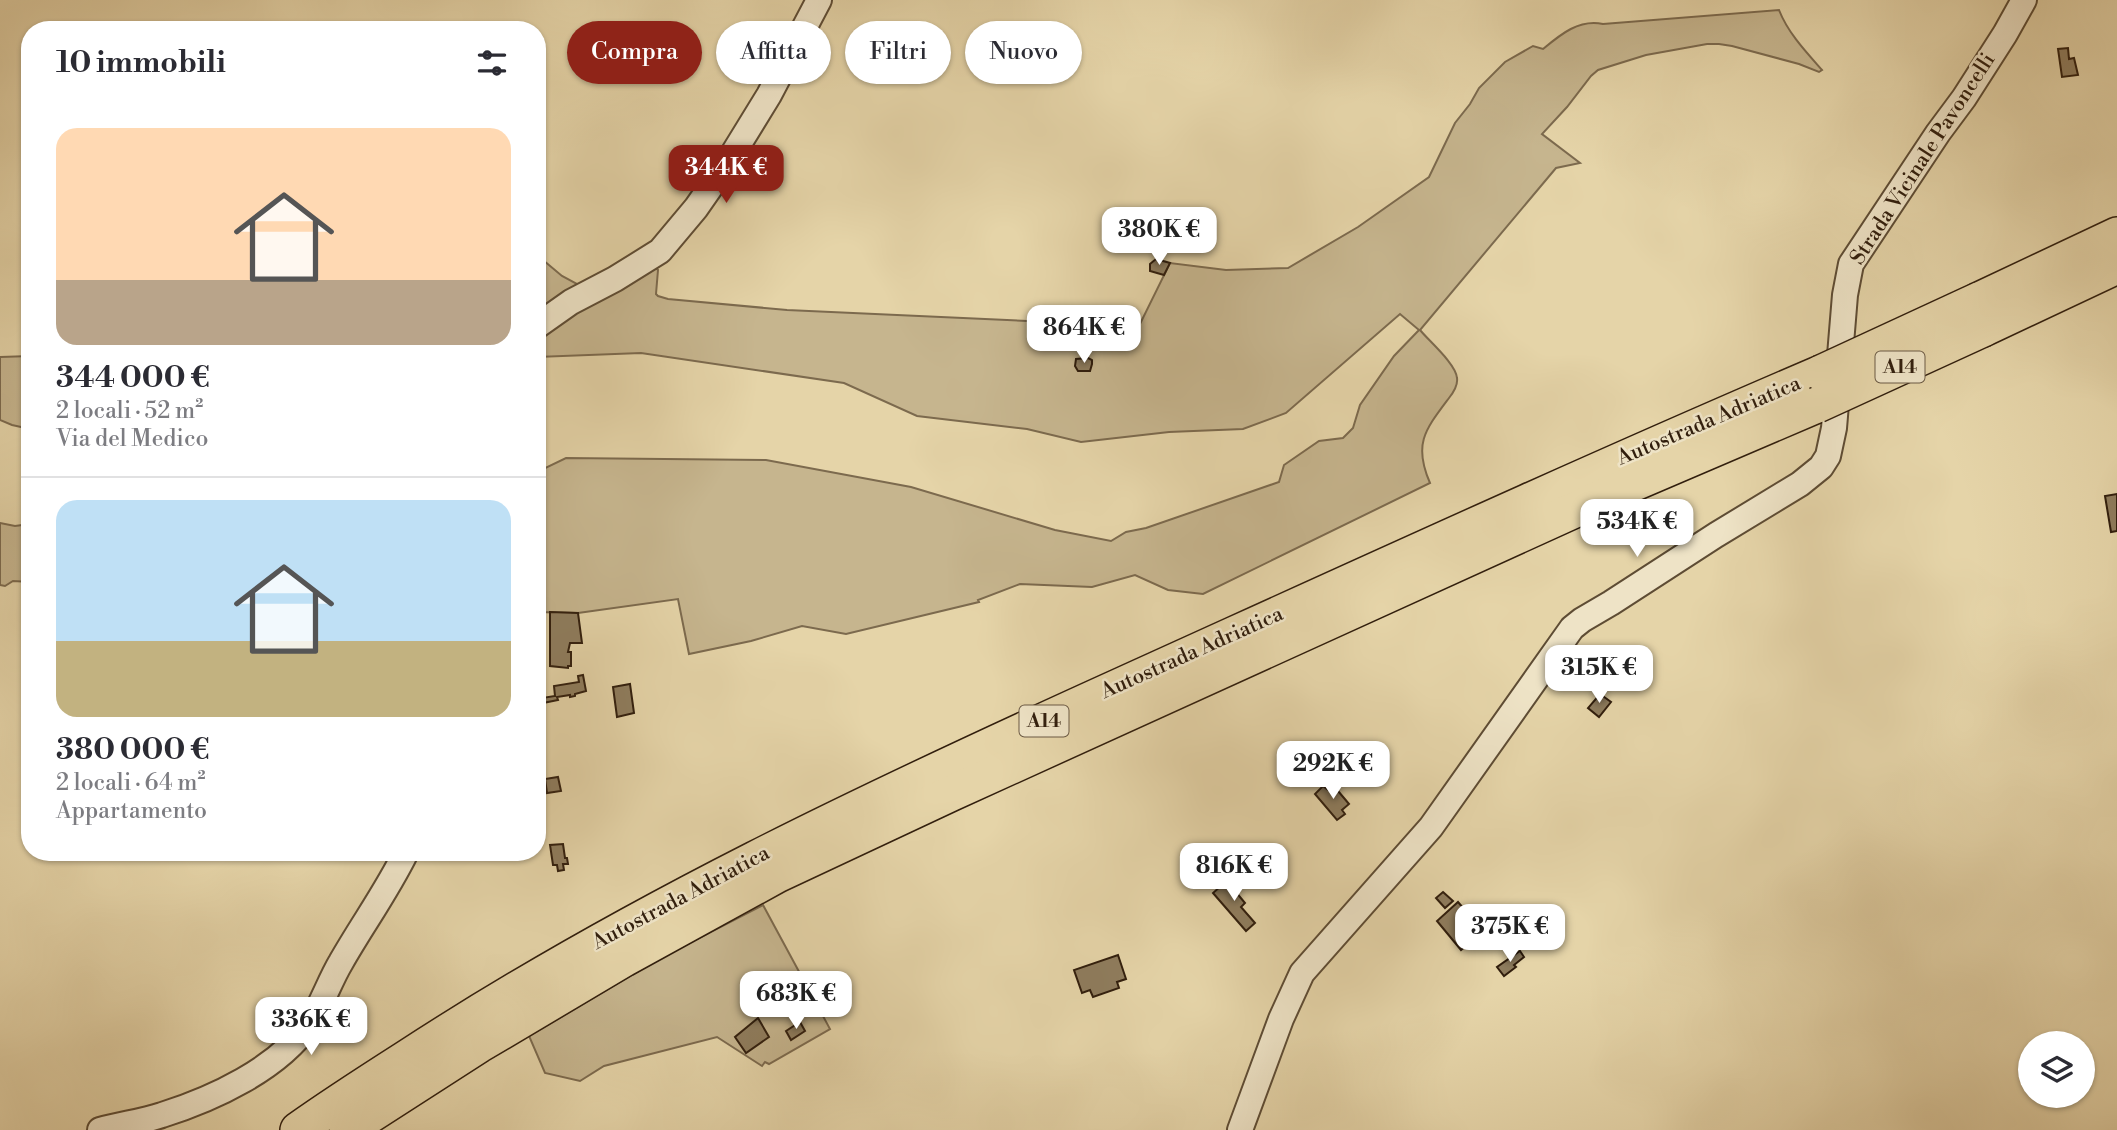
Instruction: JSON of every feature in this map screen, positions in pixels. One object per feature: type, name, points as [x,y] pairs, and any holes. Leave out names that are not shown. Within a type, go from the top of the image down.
[{"type":"highway","name":"Autostrada Adriatica","points":[[1981,315],[2117,235]]},
{"type":"highway","name":"Autostrada Adriatica","points":[[347,1130],[480,1045],[624,959],[777,875],[1623,488],[1819,389],[1981,315],[2117,266]]},
{"type":"highway","name":"Autostrada Adriatica","points":[[298,1130],[523,984],[763,853],[936,770],[1604,466],[1819,389]]},
{"type":"street","points":[[546,320],[571,302],[660,251],[696,208],[726,165],[769,95],[819,0]]},
{"type":"street","name":"Strada Vicinale Pavoncelli","points":[[1240,1130],[1281,1019],[1302,973],[1431,827],[1572,628],[1801,484],[1821,467],[1828,456],[1834,428],[1845,295],[1851,264],[1964,98],[2024,0]]},
{"type":"street","points":[[100,1130],[159,1116],[206,1098],[255,1073],[287,1049],[310,1023],[341,962],[401,861]]},
{"type":"shaded area","points":[[1779,10],[1792,34],[1822,70],[1819,72],[1732,46],[1707,44],[1646,55],[1598,70],[1591,76],[1542,134],[1580,163],[1556,168],[1420,330],[1447,360],[1457,378],[1454,391],[1424,438],[1422,458],[1430,483],[1203,594],[1168,590],[1135,575],[1092,587],[1020,584],[978,600],[979,602],[846,634],[802,626],[751,641],[689,654],[678,599],[578,613],[546,612],[546,468],[566,458],[766,460],[911,487],[1055,530],[1111,541],[1126,532],[1146,528],[1279,482],[1284,465],[1319,441],[1343,438],[1353,428],[1360,405],[1394,356],[1419,330],[1400,314],[1286,413],[1243,429],[1169,432],[1081,442],[1027,429],[917,416],[844,383],[641,353],[546,357],[546,332],[653,265],[658,270],[656,294],[668,299],[787,310],[1139,326],[1170,263],[1226,270],[1288,268],[1358,227],[1429,177],[1455,123],[1479,88],[1505,62],[1533,46],[1543,49],[1578,26]]},
{"type":"shaded area","points":[[546,263],[562,276],[592,292],[546,322]]},
{"type":"shaded area","points":[[21,356],[21,427],[0,420],[0,357]]},
{"type":"shaded area","points":[[0,523],[21,525],[21,581],[0,585]]},
{"type":"shaded area","points":[[763,905],[830,1029],[762,1066],[717,1037],[604,1066],[580,1081],[545,1073],[529,1036],[664,956]]},
{"type":"building","points":[[2068,48],[2069,59],[2074,58],[2078,75],[2062,77],[2058,49]]},
{"type":"building","points":[[1156,259],[1170,263],[1164,275],[1150,271],[1150,264]]},
{"type":"building","points":[[1076,359],[1092,360],[1090,371],[1078,371],[1075,366]]},
{"type":"building","points":[[2117,494],[2117,531],[2111,532],[2105,496]]},
{"type":"building","points":[[550,612],[578,613],[582,643],[570,643],[568,652],[571,652],[571,666],[568,668],[550,666]]},
{"type":"building","points":[[583,675],[586,691],[575,696],[557,697],[558,700],[546,702],[546,697],[555,696],[554,686],[579,682],[578,676]]},
{"type":"building","points":[[630,684],[634,713],[617,717],[613,687]]},
{"type":"building","points":[[1600,694],[1611,702],[1599,717],[1588,708]]},
{"type":"building","points":[[558,777],[561,791],[547,793],[546,779]]},
{"type":"building","points":[[1333,785],[1349,804],[1342,810],[1345,814],[1337,820],[1315,794],[1323,786],[1328,790]]},
{"type":"building","points":[[563,844],[568,864],[563,864],[564,870],[558,871],[557,865],[553,865],[550,845]]},
{"type":"building","points":[[1232,876],[1240,886],[1235,891],[1245,903],[1241,907],[1255,923],[1246,931],[1213,893]]},
{"type":"building","points":[[1443,892],[1453,901],[1445,908],[1436,898]]},
{"type":"building","points":[[1458,902],[1476,923],[1480,920],[1489,931],[1477,942],[1474,939],[1461,950],[1437,921]]},
{"type":"building","points":[[1520,951],[1524,957],[1504,976],[1497,967]]},
{"type":"building","points":[[1118,955],[1126,979],[1117,982],[1119,988],[1093,997],[1090,990],[1082,993],[1074,970]]},
{"type":"building","points":[[758,1018],[769,1037],[746,1053],[735,1037]]},
{"type":"building","points":[[800,1022],[805,1031],[791,1040],[786,1031]]}]
